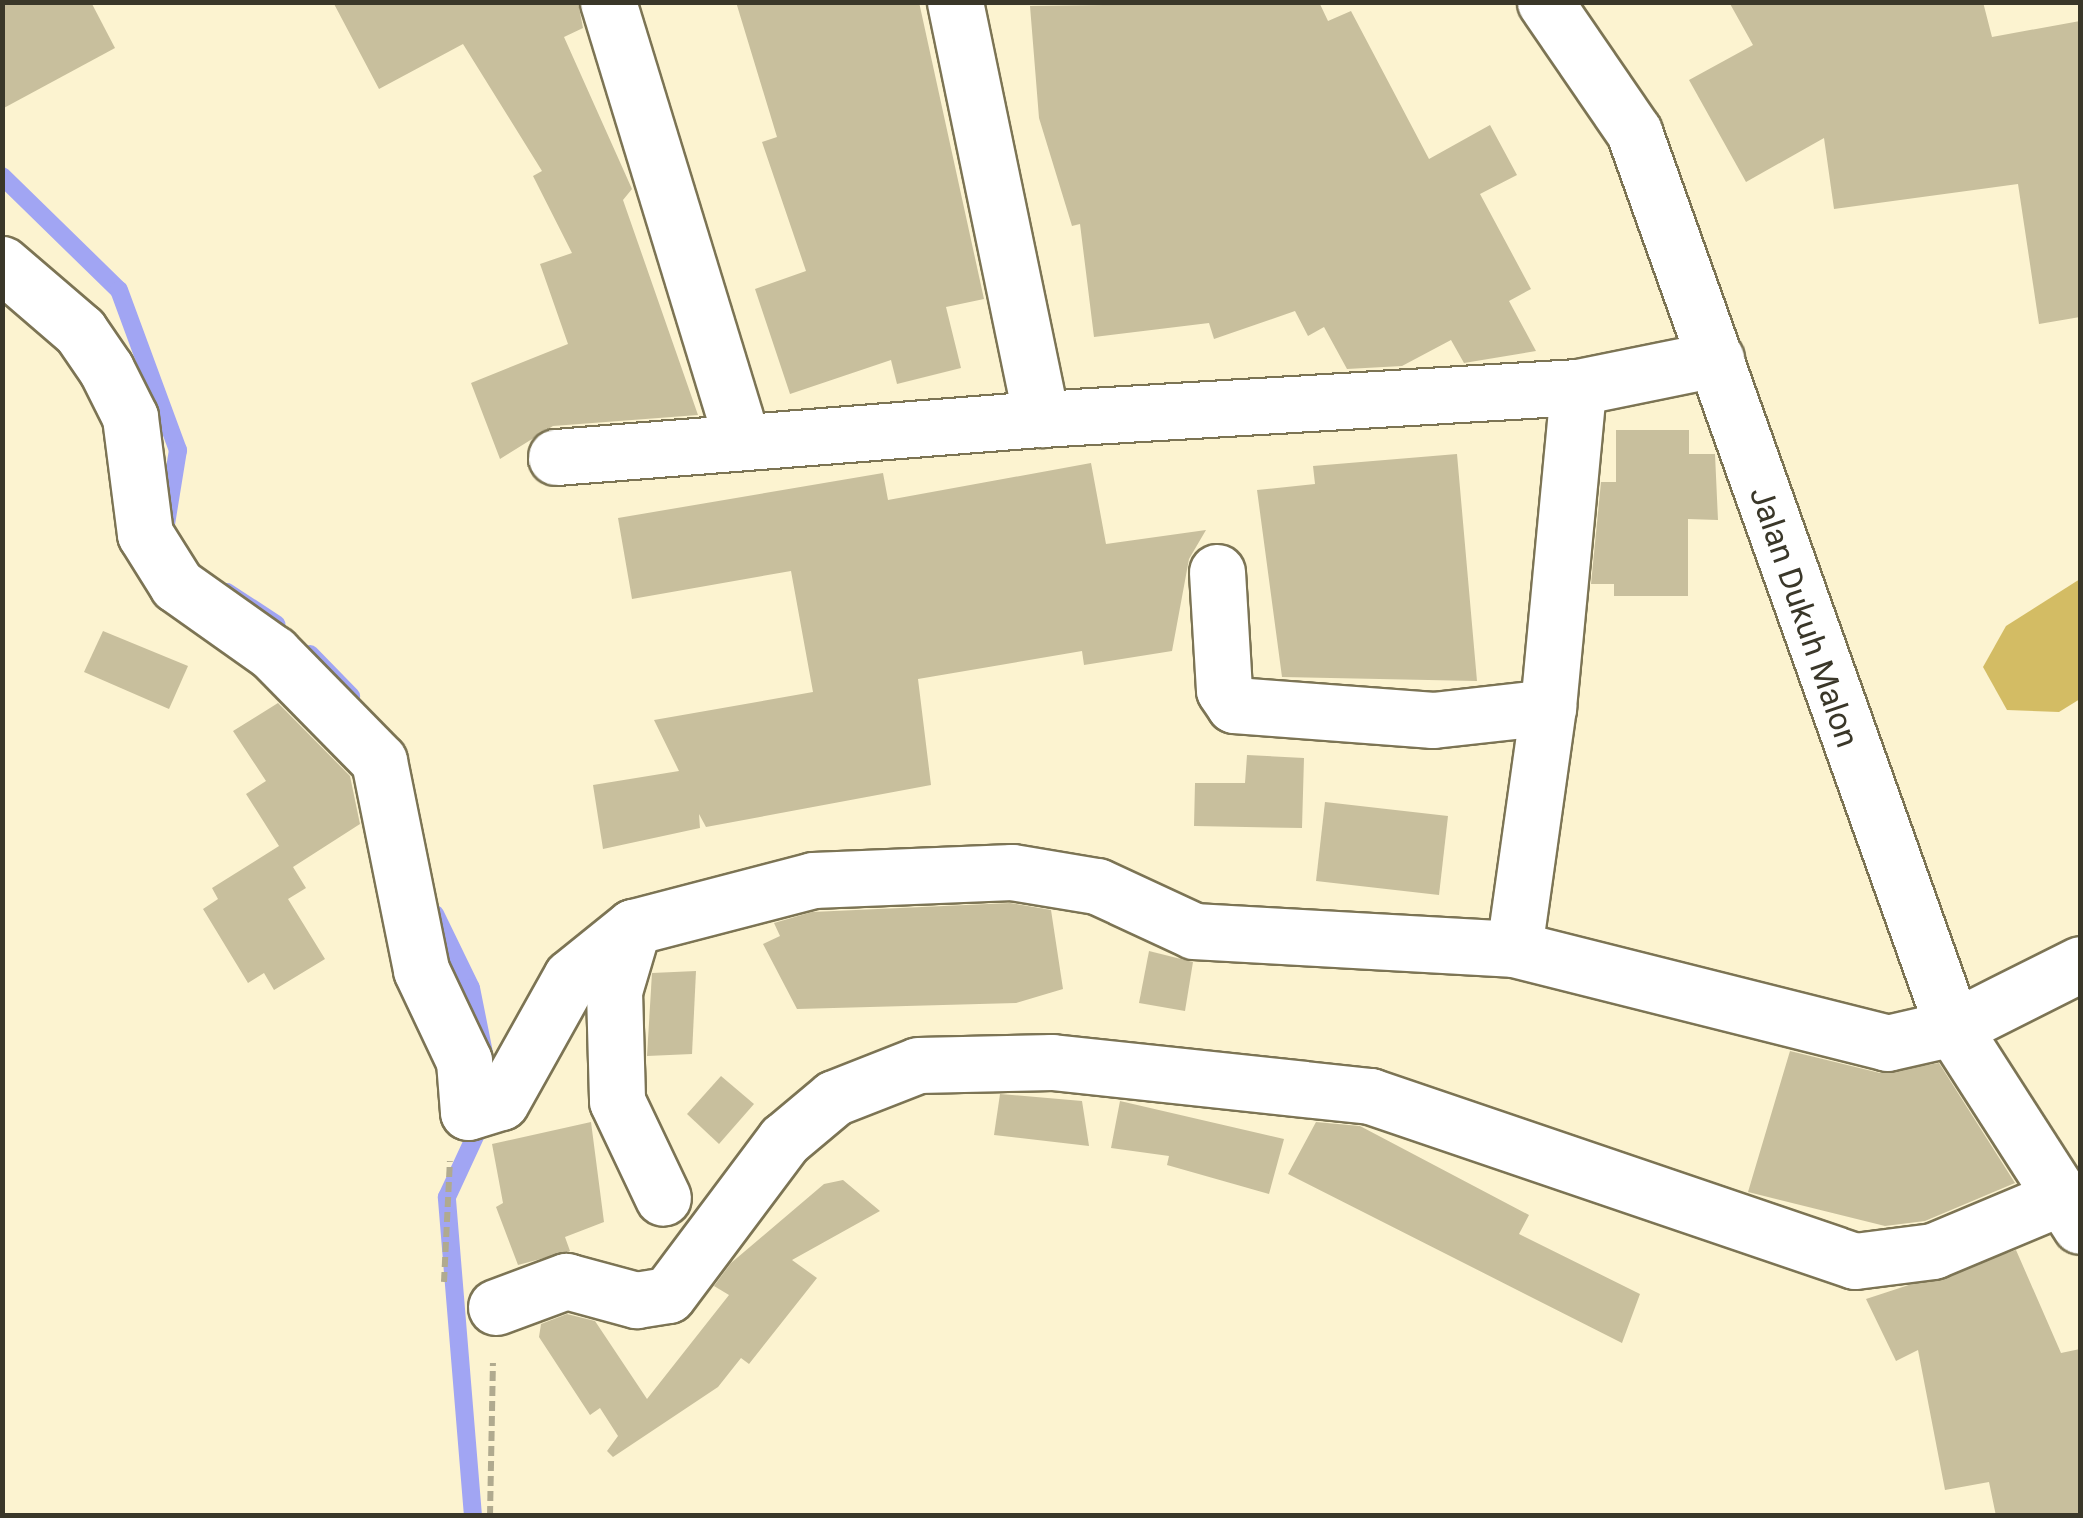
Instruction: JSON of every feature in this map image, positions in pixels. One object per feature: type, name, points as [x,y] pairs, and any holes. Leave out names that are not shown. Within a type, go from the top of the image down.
[{"type":"street","points":[[608,2],[741,438]]},
{"type":"street","points":[[955,2],[1040,418]]},
{"type":"street","name":"Jalan Dukuh Malon","points":[[1545,2],[1634,132],[1953,1028],[2071,1211]]},
{"type":"street","points":[[2,264],[80,332],[106,369],[130,417],[145,534],[176,584],[273,653],[379,760],[422,970],[464,1060],[479,1112]]},
{"type":"street","points":[[556,457],[741,438],[1578,387],[1716,359]]},
{"type":"street","points":[[1514,949],[1548,707],[1578,387]]},
{"type":"street","points":[[1217,572],[1224,690],[1234,705],[1433,720],[1548,707]]},
{"type":"street","points":[[479,1112],[571,977],[633,927],[814,880],[936,870],[1097,886],[1194,931],[1514,949],[1886,1042],[1953,1028],[2080,964]]},
{"type":"street","points":[[633,927],[614,992],[612,1055],[617,1101],[663,1198]]},
{"type":"street","points":[[472,1303],[566,1282],[636,1300],[668,1295],[784,1140],[834,1098],[918,1065],[1052,1062],[1370,1096],[1855,1260],[1933,1251],[2071,1211]]},
{"type":"path","points":[[479,1112],[442,1196],[472,1303],[490,1516]]},
{"type":"shaded area","points":[[2080,579],[2080,699],[2059,712],[2007,710],[1983,667],[2006,626]]},
{"type":"building","points":[[2,2],[91,2],[115,48],[2,109]]},
{"type":"building","points":[[333,2],[578,2],[583,28],[564,37],[632,189],[623,200],[698,415],[553,426],[500,459],[471,383],[568,344],[540,264],[572,253],[533,176],[542,171],[463,44],[379,89]]},
{"type":"building","points":[[736,2],[919,2],[984,299],[946,307],[961,368],[897,384],[891,360],[790,394],[755,289],[806,271],[762,142],[777,137]]},
{"type":"building","points":[[1319,2],[1328,21],[1351,11],[1429,159],[1490,125],[1517,175],[1480,194],[1531,289],[1509,301],[1536,351],[1464,363],[1451,340],[1402,366],[1347,369],[1324,327],[1308,336],[1295,311],[1214,339],[1209,323],[1094,337],[1080,224],[1072,226],[1039,118],[1030,6]]},
{"type":"building","points":[[1729,2],[1983,2],[1992,37],[2080,21],[2080,317],[2039,324],[2018,184],[1834,209],[1824,138],[1746,182],[1689,80],[1753,45]]},
{"type":"building","points":[[1616,430],[1689,430],[1689,454],[1715,454],[1718,520],[1688,519],[1688,596],[1614,596],[1614,584],[1591,584],[1601,482],[1616,482]]},
{"type":"building","points":[[1457,454],[1477,681],[1282,677],[1257,490],[1315,484],[1313,466]]},
{"type":"building","points":[[1091,463],[1106,544],[1206,530],[1189,559],[1172,651],[1084,665],[1082,651],[918,679],[931,785],[706,827],[699,814],[700,828],[603,849],[593,785],[679,771],[654,720],[813,692],[791,571],[632,599],[618,518],[883,473],[888,500]]},
{"type":"building","points":[[103,631],[188,666],[169,709],[84,672]]},
{"type":"building","points":[[278,703],[350,776],[360,824],[293,867],[306,888],[288,899],[325,959],[274,990],[264,973],[248,983],[203,909],[218,899],[212,888],[279,846],[246,794],[266,781],[233,731]]},
{"type":"building","points":[[1247,755],[1304,758],[1302,828],[1194,826],[1195,783],[1245,783]]},
{"type":"building","points":[[1325,802],[1448,816],[1439,895],[1316,881]]},
{"type":"building","points":[[1010,903],[1051,910],[1063,989],[1016,1003],[797,1009],[763,944],[780,936],[774,923],[812,912]]},
{"type":"building","points":[[1149,951],[1193,962],[1185,1011],[1139,1003]]},
{"type":"building","points":[[696,971],[692,1054],[647,1056],[652,973]]},
{"type":"building","points":[[1790,1051],[1880,1073],[1939,1063],[2015,1183],[1925,1221],[1885,1226],[1748,1192]]},
{"type":"building","points":[[721,1076],[754,1104],[719,1144],[687,1114]]},
{"type":"building","points":[[1000,1094],[1082,1101],[1089,1146],[994,1135]]},
{"type":"building","points":[[1120,1101],[1284,1139],[1269,1194],[1167,1165],[1169,1156],[1111,1148]]},
{"type":"building","points":[[591,1122],[604,1222],[565,1237],[570,1251],[518,1265],[496,1207],[503,1203],[492,1144]]},
{"type":"building","points":[[1316,1122],[1360,1126],[1529,1215],[1519,1234],[1640,1294],[1622,1343],[1288,1174]]},
{"type":"building","points":[[843,1180],[880,1211],[792,1260],[817,1278],[749,1364],[741,1358],[718,1387],[613,1457],[607,1451],[618,1436],[600,1408],[590,1415],[539,1337],[541,1324],[567,1314],[595,1321],[647,1399],[729,1295],[714,1286],[731,1263],[824,1184]]},
{"type":"building","points":[[2016,1250],[2061,1353],[2080,1349],[2080,1516],[1996,1516],[1989,1482],[1945,1490],[1918,1350],[1896,1361],[1866,1299]]},
{"type":"waterway","points":[[2,176],[119,290],[178,450],[166,524]]},
{"type":"waterway","points":[[227,592],[276,624]]},
{"type":"waterway","points":[[310,654],[351,696]]},
{"type":"waterway","points":[[435,914],[471,988],[484,1053]]},
{"type":"waterway","points":[[473,1516],[447,1197],[483,1119]]}]
